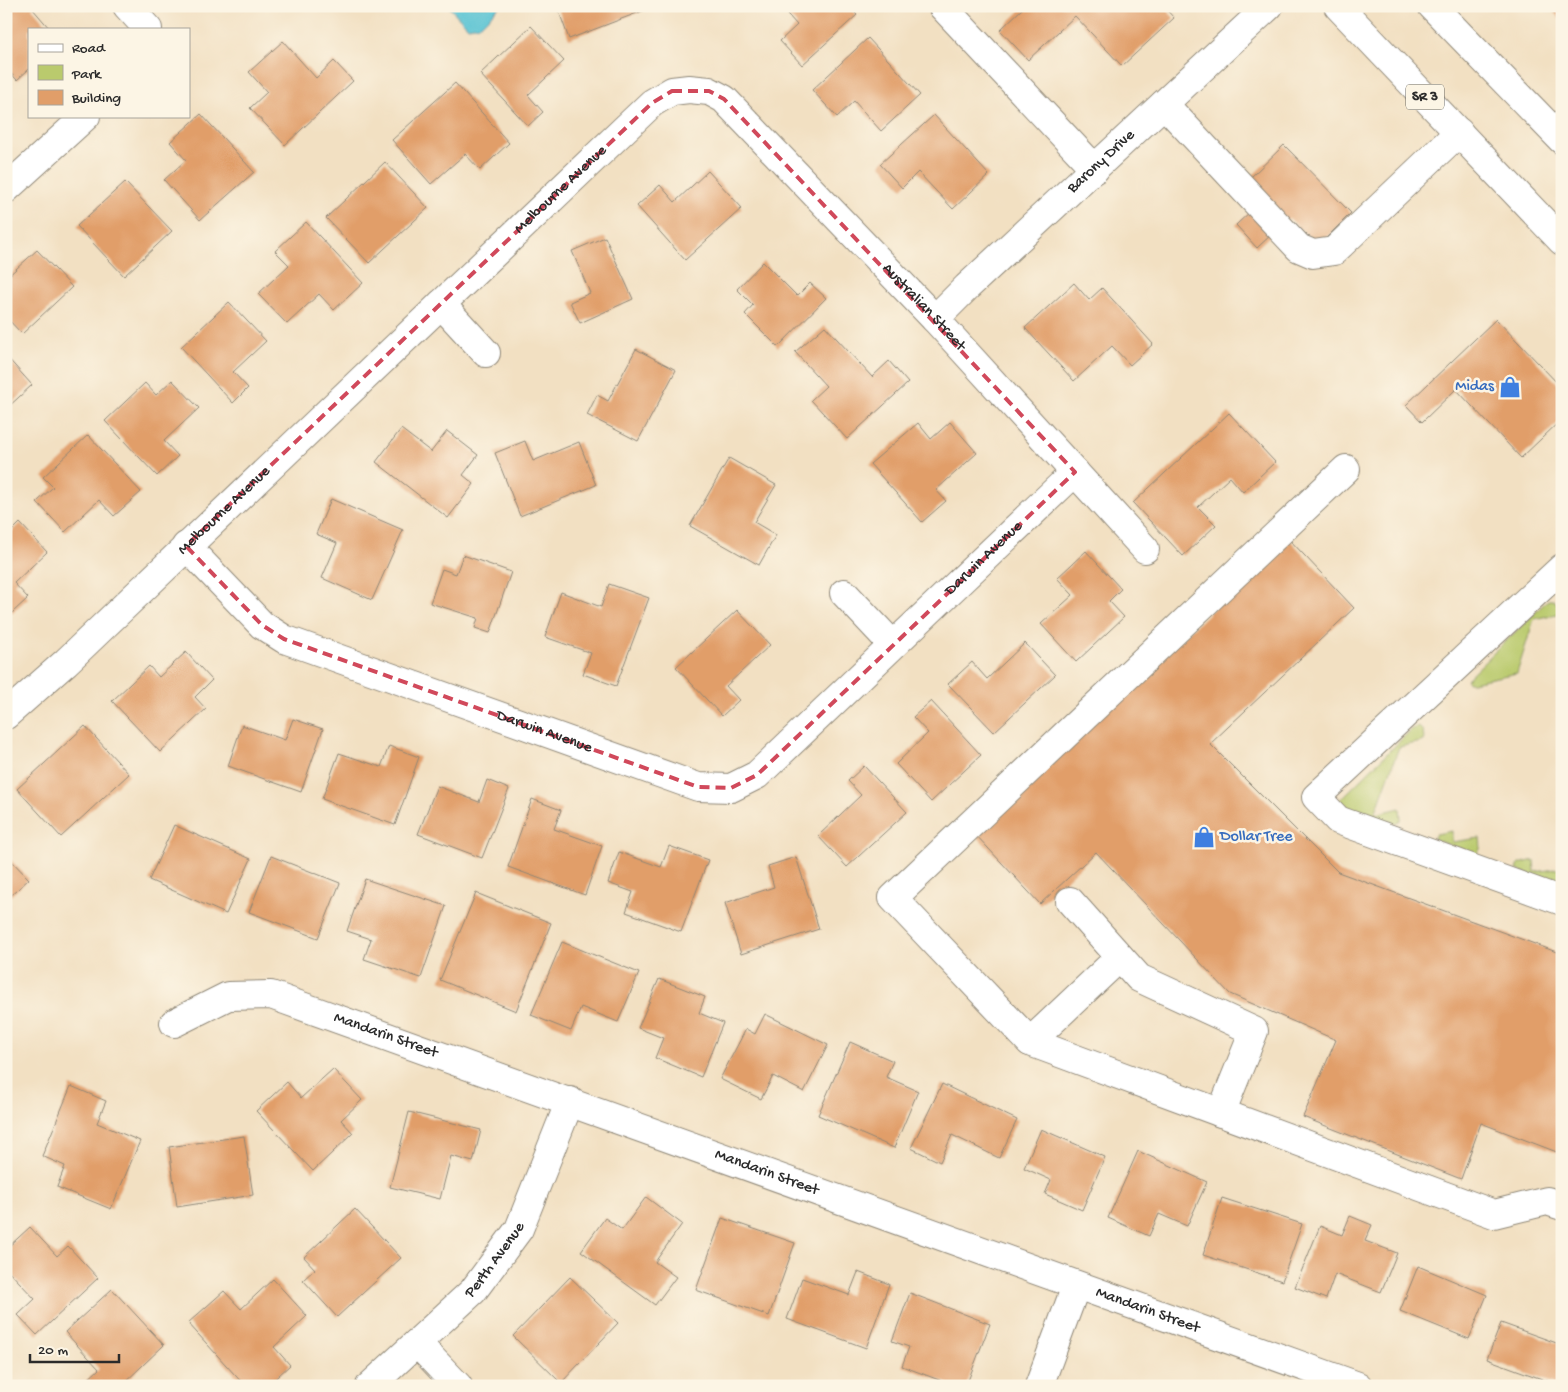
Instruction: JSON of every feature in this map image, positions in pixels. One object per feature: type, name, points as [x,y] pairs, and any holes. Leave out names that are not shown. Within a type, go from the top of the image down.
[{"type":"street","points":[[127,6],[147,28]]},
{"type":"street","points":[[942,6],[1095,169]]},
{"type":"street","name":"Barony Drive","points":[[935,319],[1269,6]]},
{"type":"street","name":"SR 3","points":[[1338,6],[1562,241]]},
{"type":"street","points":[[1432,6],[1562,140]]},
{"type":"street","name":"Melbourne Avenue","points":[[6,715],[66,662],[652,103],[672,91],[689,89]]},
{"type":"street","name":"Australian Street","points":[[689,89],[709,91],[724,99],[935,319],[1145,549]]},
{"type":"street","points":[[1164,104],[1299,248],[1313,254],[1334,251],[1459,132]]},
{"type":"street","points":[[6,189],[84,118]]},
{"type":"street","points":[[441,304],[486,353]]},
{"type":"street","points":[[1346,469],[893,898],[1030,1042],[1494,1214],[1547,1201],[1562,1206]]},
{"type":"street","name":"Darwin Avenue","points":[[186,546],[262,625],[284,639],[698,787],[731,788],[757,775],[892,644],[1075,472]]},
{"type":"street","points":[[1562,568],[1316,797],[1338,820],[1562,901]]},
{"type":"street","points":[[844,593],[892,644]]},
{"type":"street","points":[[1070,901],[1139,978],[1254,1031],[1221,1113]]},
{"type":"street","points":[[1030,1042],[1120,957]]},
{"type":"street","name":"Mandarin Street","points":[[174,1023],[228,996],[271,995],[1358,1386]]},
{"type":"street","name":"Perth Avenue","points":[[370,1386],[473,1290],[518,1229],[570,1101]]},
{"type":"street","points":[[1038,1386],[1076,1286]]},
{"type":"street","points":[[417,1343],[458,1386]]},
{"type":"highlighted area","points":[[672,91],[709,91],[724,99],[1075,472],[757,775],[731,788],[698,787],[284,639],[262,625],[186,546],[652,103]]},
{"type":"green space","points":[[1548,600],[1553,600],[1562,607],[1562,613],[1534,619],[1517,673],[1472,682],[1466,680]]},
{"type":"green space","points":[[1419,727],[1423,731],[1424,740],[1399,747],[1375,814],[1400,808],[1401,819],[1396,824],[1342,805],[1340,800],[1412,729]]},
{"type":"green space","points":[[1452,831],[1452,842],[1480,838],[1481,846],[1479,851],[1475,854],[1435,840],[1436,834]]},
{"type":"green space","points":[[1534,860],[1535,872],[1562,868],[1561,882],[1557,884],[1517,870],[1519,864]]},
{"type":"water","points":[[448,6],[500,6],[481,25],[468,27]]},
{"type":"building","points":[[6,6],[34,6],[32,8],[49,28],[28,28],[28,70],[17,80],[6,68]]},
{"type":"building","points":[[557,6],[644,6],[645,10],[569,39]]},
{"type":"building","points":[[780,6],[849,6],[857,15],[802,65],[780,41],[797,25]]},
{"type":"building","points":[[1025,6],[1163,6],[1174,18],[1122,66],[1075,16],[1028,60],[1000,30]]},
{"type":"building","points":[[1548,6],[1562,6],[1562,21]]},
{"type":"building","points":[[531,26],[564,61],[528,95],[543,112],[528,126],[480,74]]},
{"type":"building","points":[[868,38],[920,95],[881,131],[854,101],[837,117],[812,90]]},
{"type":"building","points":[[283,41],[316,78],[334,61],[353,81],[285,145],[250,108],[267,92],[249,72]]},
{"type":"building","points":[[455,83],[509,143],[480,170],[465,154],[431,184],[392,140]]},
{"type":"building","points":[[201,114],[254,172],[200,220],[164,180],[186,160],[170,142]]},
{"type":"building","points":[[934,115],[989,175],[953,209],[918,172],[902,188],[880,164]]},
{"type":"building","points":[[1284,145],[1351,213],[1318,246],[1289,218],[1257,248],[1236,225],[1268,195],[1250,178]]},
{"type":"building","points":[[385,162],[428,208],[369,263],[326,218]]},
{"type":"building","points":[[708,171],[742,208],[685,260],[637,206],[660,185],[675,202]]},
{"type":"building","points":[[125,182],[172,231],[124,276],[77,226]]},
{"type":"building","points":[[306,222],[363,283],[334,310],[319,294],[287,324],[258,294],[289,265],[275,251]]},
{"type":"building","points":[[605,237],[633,299],[580,323],[570,302],[590,293],[572,251]]},
{"type":"building","points":[[37,250],[72,287],[22,334],[6,317],[6,278]]},
{"type":"building","points":[[763,262],[797,296],[810,283],[826,298],[778,347],[745,314],[753,305],[737,289]]},
{"type":"building","points":[[1074,283],[1089,300],[1102,288],[1153,344],[1130,365],[1112,346],[1074,381],[1025,328]]},
{"type":"building","points":[[229,302],[266,341],[233,372],[248,388],[233,403],[181,347]]},
{"type":"building","points":[[1496,319],[1562,388],[1562,419],[1521,458],[1456,389],[1422,422],[1406,405]]},
{"type":"building","points":[[825,326],[872,377],[889,361],[908,383],[847,439],[811,400],[826,386],[795,352]]},
{"type":"building","points":[[636,349],[676,370],[638,441],[587,415],[597,395],[608,401]]},
{"type":"building","points":[[6,356],[32,385],[6,409]]},
{"type":"building","points":[[172,380],[199,408],[164,441],[178,456],[157,476],[105,421],[145,383],[156,395]]},
{"type":"building","points":[[1229,413],[1275,462],[1243,492],[1230,477],[1198,507],[1216,525],[1183,556],[1133,503]]},
{"type":"building","points":[[950,422],[977,453],[936,490],[946,501],[922,522],[870,464],[918,423],[931,439]]},
{"type":"building","points":[[401,429],[431,452],[447,431],[478,455],[463,475],[474,484],[448,518],[376,462]]},
{"type":"building","points":[[88,435],[141,492],[114,516],[99,500],[65,532],[37,502],[53,487],[43,477]]},
{"type":"building","points":[[525,441],[533,461],[579,442],[596,485],[520,516],[495,453]]},
{"type":"building","points":[[729,458],[776,485],[754,522],[776,535],[759,565],[690,526]]},
{"type":"building","points":[[331,499],[403,530],[372,600],[322,578],[337,543],[316,534]]},
{"type":"building","points":[[20,523],[47,552],[14,583],[28,598],[12,613],[6,607],[6,537]]},
{"type":"building","points":[[1288,538],[1354,608],[1210,744],[1338,872],[1562,954],[1562,1154],[1481,1123],[1461,1179],[1303,1117],[1336,1040],[1230,994],[1096,852],[1040,904],[975,834]]},
{"type":"building","points":[[1086,551],[1121,589],[1109,601],[1124,617],[1076,662],[1041,624],[1073,595],[1057,578]]},
{"type":"building","points":[[463,555],[511,572],[490,633],[475,628],[478,618],[430,603],[442,569],[456,574]]},
{"type":"building","points":[[609,584],[649,598],[616,686],[583,674],[591,653],[545,637],[561,592],[601,607]]},
{"type":"building","points":[[737,610],[770,645],[726,686],[739,700],[722,716],[676,667]]},
{"type":"building","points":[[1025,643],[1055,675],[994,732],[948,684],[972,662],[987,679]]},
{"type":"building","points":[[186,652],[212,680],[195,697],[206,709],[160,752],[112,701],[149,666],[159,677]]},
{"type":"building","points":[[931,701],[981,755],[931,802],[896,764],[928,733],[913,717]]},
{"type":"building","points":[[293,719],[323,729],[301,792],[228,766],[242,725],[285,740]]},
{"type":"building","points":[[85,726],[129,774],[61,837],[17,789]]},
{"type":"building","points":[[389,746],[419,757],[395,825],[322,799],[339,753],[381,767]]},
{"type":"building","points":[[864,766],[907,812],[847,867],[818,836],[861,795],[848,781]]},
{"type":"building","points":[[487,780],[509,789],[482,858],[418,834],[437,786],[479,802]]},
{"type":"building","points":[[532,799],[561,810],[554,829],[602,846],[585,895],[508,867]]},
{"type":"building","points":[[174,825],[251,859],[226,914],[149,880]]},
{"type":"building","points":[[669,846],[708,860],[681,932],[626,912],[633,892],[608,883],[619,852],[661,867]]},
{"type":"building","points":[[6,855],[29,879],[6,900]]},
{"type":"building","points":[[271,856],[340,883],[318,938],[249,912]]},
{"type":"building","points":[[796,857],[819,929],[741,954],[725,903],[774,887],[768,866]]},
{"type":"building","points":[[365,879],[446,906],[421,978],[364,959],[371,939],[347,931]]},
{"type":"building","points":[[476,893],[551,923],[516,1011],[440,980]]},
{"type":"building","points":[[562,942],[639,973],[618,1022],[581,1007],[571,1031],[531,1015]]},
{"type":"building","points":[[659,979],[705,997],[699,1013],[723,1023],[701,1077],[655,1058],[663,1038],[638,1028]]},
{"type":"building","points":[[765,1014],[828,1045],[804,1092],[773,1076],[761,1099],[720,1079],[746,1029],[755,1034]]},
{"type":"building","points":[[850,1042],[893,1061],[886,1077],[918,1091],[894,1148],[818,1115]]},
{"type":"building","points":[[333,1069],[362,1100],[341,1120],[353,1133],[313,1171],[256,1111],[287,1082],[301,1098]]},
{"type":"building","points":[[942,1084],[1017,1120],[999,1158],[952,1135],[940,1162],[911,1148]]},
{"type":"building","points":[[71,1086],[106,1101],[97,1123],[140,1141],[111,1209],[57,1187],[65,1166],[42,1156]]},
{"type":"building","points":[[409,1112],[481,1130],[473,1162],[451,1156],[440,1199],[390,1187]]},
{"type":"building","points":[[1041,1129],[1105,1157],[1082,1210],[1045,1194],[1051,1180],[1024,1168]]},
{"type":"building","points":[[244,1136],[253,1195],[177,1207],[169,1147]]},
{"type":"building","points":[[1138,1151],[1207,1182],[1187,1226],[1159,1214],[1149,1236],[1108,1218]]},
{"type":"building","points":[[646,1197],[682,1224],[655,1262],[676,1277],[655,1305],[581,1251],[605,1218],[622,1230]]},
{"type":"building","points":[[1222,1198],[1302,1224],[1282,1281],[1203,1255]]},
{"type":"building","points":[[355,1209],[401,1258],[337,1317],[303,1280],[315,1269],[304,1257]]},
{"type":"building","points":[[1350,1216],[1372,1225],[1365,1241],[1397,1253],[1381,1292],[1335,1274],[1326,1299],[1295,1287],[1320,1226],[1342,1235]]},
{"type":"building","points":[[722,1218],[795,1243],[769,1316],[696,1290]]},
{"type":"building","points":[[30,1227],[57,1256],[68,1246],[98,1278],[37,1335],[18,1315],[35,1299],[6,1268],[6,1249]]},
{"type":"building","points":[[1418,1266],[1487,1295],[1469,1339],[1400,1311]]},
{"type":"building","points":[[858,1272],[889,1284],[866,1348],[787,1319],[802,1278],[849,1295]]},
{"type":"building","points":[[570,1277],[618,1323],[561,1383],[513,1336]]},
{"type":"building","points":[[273,1279],[307,1316],[274,1347],[290,1365],[267,1386],[245,1386],[188,1323],[224,1291],[241,1309]]},
{"type":"building","points":[[112,1289],[164,1345],[121,1386],[84,1386],[83,1384],[99,1369],[65,1332]]},
{"type":"building","points":[[910,1293],[990,1324],[966,1386],[955,1386],[902,1366],[909,1347],[892,1341]]},
{"type":"building","points":[[1501,1323],[1562,1345],[1561,1386],[1487,1359]]},
{"type":"place","name":"Midas","points":[[1510,387]]},
{"type":"place","name":"Dollar Tree","points":[[1204,837]]}]
